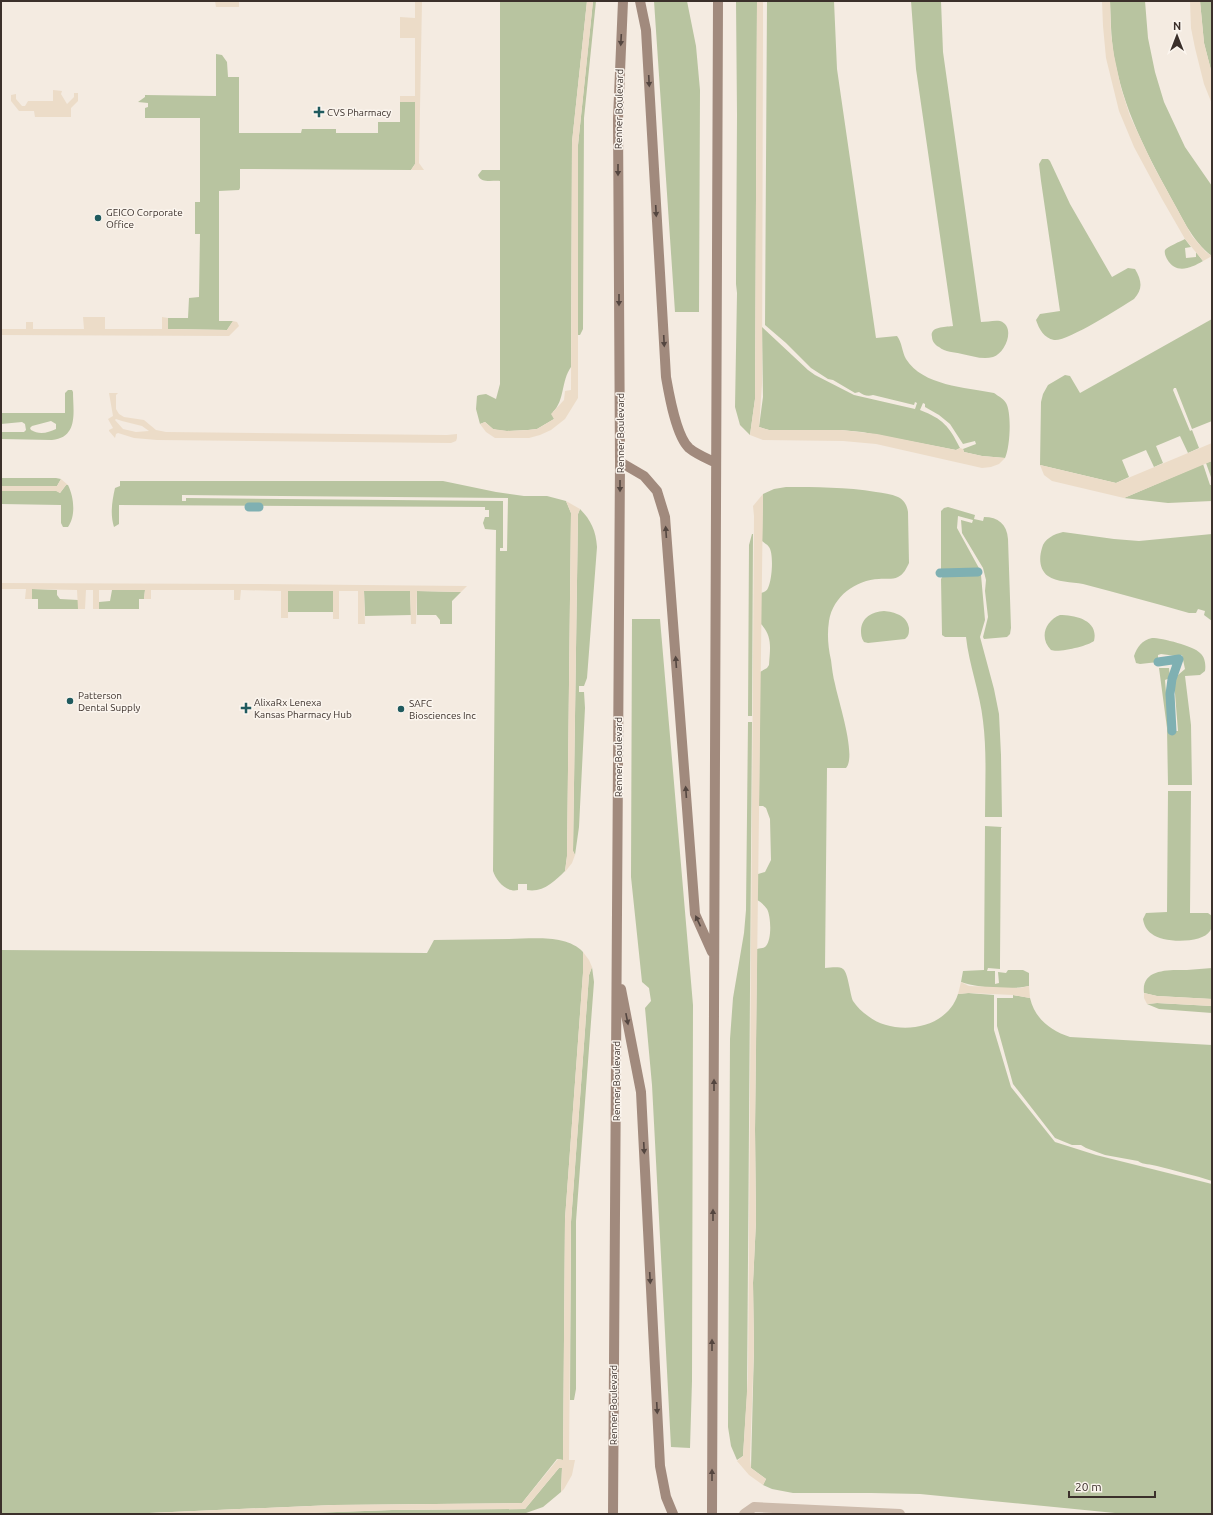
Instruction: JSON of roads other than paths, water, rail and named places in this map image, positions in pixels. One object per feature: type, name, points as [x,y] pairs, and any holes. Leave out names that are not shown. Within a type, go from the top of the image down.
[{"type":"main road","name":"Renner Boulevard","points":[[613,1514],[620,462],[618,119],[623,1]]},
{"type":"main road","points":[[640,1],[646,30],[666,377],[671,407],[688,448],[716,463]]},
{"type":"main road","points":[[712,1514],[718,1]]},
{"type":"main road","points":[[620,462],[644,476],[657,491],[665,517],[695,914],[714,956]]},
{"type":"main road","points":[[616,968],[641,1092],[660,1466],[666,1497],[672,1514]]},
{"type":"street","points":[[744,1514],[754,1507],[900,1514]]},
{"type":"waterway","points":[[249,507],[259,507]]},
{"type":"waterway","points":[[940,573],[978,572]]},
{"type":"waterway","points":[[1158,662],[1179,659],[1172,679],[1170,694],[1172,731]]},
{"type":"place","name":"CVS Pharmacy","points":[[319,112]]},
{"type":"place","name":"GEICO Corporate Office","points":[[98,218]]},
{"type":"place","name":"Patterson Dental Supply","points":[[70,701]]},
{"type":"place","name":"AlixaRx Lenexa Kansas Pharmacy Hub","points":[[246,708]]},
{"type":"place","name":"SAFC Biosciences Inc","points":[[401,709]]}]
